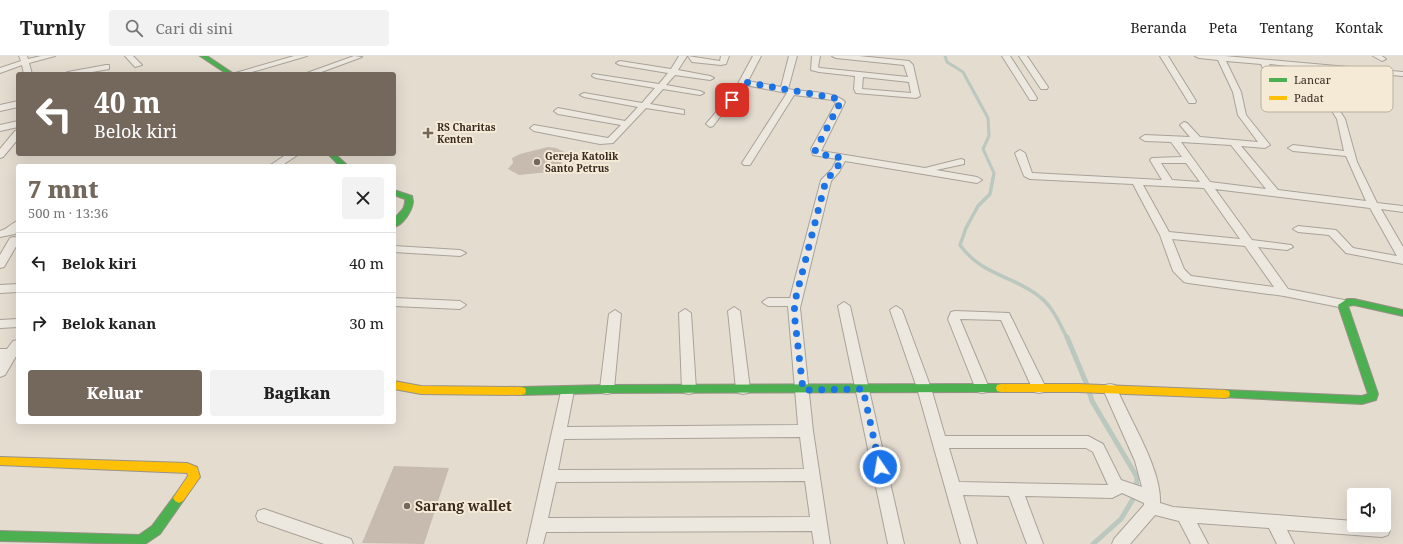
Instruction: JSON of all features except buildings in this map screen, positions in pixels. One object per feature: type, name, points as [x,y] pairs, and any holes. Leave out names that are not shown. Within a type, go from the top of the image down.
[{"type":"street","points":[[0,71],[24,59],[51,56]]},
{"type":"street","points":[[129,56],[138,66]]},
{"type":"street","points":[[203,56],[228,72]]},
{"type":"street","points":[[243,72],[303,56]]},
{"type":"street","points":[[534,128],[607,141],[613,139],[673,72],[683,56]]},
{"type":"street","points":[[692,56],[695,60],[721,63],[723,62],[725,56]]},
{"type":"street","points":[[710,124],[732,100],[744,82],[757,56]]},
{"type":"street","points":[[747,162],[788,91],[793,56]]},
{"type":"street","points":[[816,56],[814,68],[817,70],[914,80]]},
{"type":"street","points":[[836,56],[906,63],[909,65],[914,80],[916,96],[858,90],[859,75]]},
{"type":"street","points":[[1006,56],[1033,98]]},
{"type":"street","points":[[1023,56],[1044,87]]},
{"type":"street","points":[[1164,56],[1192,101]]},
{"type":"street","points":[[1199,56],[1243,58],[1264,62],[1308,66]]},
{"type":"street","points":[[314,72],[358,57]]},
{"type":"street","points":[[1145,138],[1197,140],[1260,146],[1265,144],[1242,115],[1237,92],[1222,58]]},
{"type":"street","points":[[24,59],[27,72]]},
{"type":"street","points":[[1264,62],[1266,66]]},
{"type":"street","points":[[620,63],[710,78]]},
{"type":"street","points":[[79,72],[106,67]]},
{"type":"street","points":[[1393,73],[1403,74]]},
{"type":"street","points":[[596,76],[700,93]]},
{"type":"street","points":[[744,82],[788,91],[835,98],[841,101],[815,151],[819,154],[977,180]]},
{"type":"street","points":[[584,95],[681,112]]},
{"type":"street","points":[[0,108],[16,104]]},
{"type":"street","points":[[558,111],[627,124]]},
{"type":"street","points":[[1337,112],[1341,119],[1349,154],[1373,205],[1403,257]]},
{"type":"street","points":[[0,128],[16,124]]},
{"type":"street","points":[[1184,125],[1197,140]]},
{"type":"street","points":[[0,139],[16,135]]},
{"type":"street","points":[[0,155],[16,136]]},
{"type":"street","points":[[1174,139],[1284,292]]},
{"type":"street","points":[[1235,144],[1275,193]]},
{"type":"street","points":[[1292,148],[1349,154]]},
{"type":"street","points":[[1020,153],[1027,174],[1030,176],[1208,185],[1403,209]]},
{"type":"street","points":[[277,164],[291,156]]},
{"type":"street","points":[[333,156],[342,164]]},
{"type":"street","points":[[822,544],[806,431],[794,312],[795,302],[826,180],[836,170],[842,158]]},
{"type":"street","points":[[1169,183],[1155,160],[1190,160]]},
{"type":"street","points":[[924,171],[961,162]]},
{"type":"street","points":[[1136,181],[1165,235],[1179,271],[1188,278],[1284,292],[1344,304],[1354,302],[1403,313]]},
{"type":"street","points":[[396,193],[409,198],[410,202],[408,208],[396,223]]},
{"type":"street","points":[[0,234],[11,232],[16,226]]},
{"type":"street","points":[[1298,228],[1332,232],[1345,249],[1403,261]]},
{"type":"street","points":[[1165,235],[1288,247]]},
{"type":"street","points":[[0,265],[14,240]]},
{"type":"street","points":[[396,249],[460,253]]},
{"type":"street","points":[[0,289],[16,288]]},
{"type":"street","points":[[396,302],[460,305]]},
{"type":"street","points":[[768,302],[795,302]]},
{"type":"street","points":[[396,385],[433,391],[607,389],[803,390],[924,388],[1108,388],[1368,399],[1372,397],[1373,394],[1343,308],[1344,304]]},
{"type":"street","points":[[844,306],[896,544]]},
{"type":"street","points":[[896,310],[924,388],[969,544]]},
{"type":"street","points":[[734,311],[743,389]]},
{"type":"street","points":[[685,313],[689,389]]},
{"type":"street","points":[[607,389],[615,314]]},
{"type":"street","points":[[982,388],[954,316],[958,314],[1003,315],[1006,317],[1039,388]]},
{"type":"street","points":[[0,324],[16,323]]},
{"type":"street","points":[[0,372],[10,350]]},
{"type":"street","points":[[1108,388],[1144,463],[1149,500],[1120,544]]},
{"type":"street","points":[[535,544],[567,390]]},
{"type":"street","points":[[558,433],[806,431]]},
{"type":"street","points":[[939,442],[1088,442],[1098,448],[1120,485],[1173,514],[1347,527]]},
{"type":"street","points":[[0,461],[188,468],[194,470],[194,477],[156,530],[141,540],[0,536]]},
{"type":"street","points":[[549,476],[813,475]]},
{"type":"street","points":[[952,488],[1112,492],[1120,485]]},
{"type":"street","points":[[1014,490],[1035,544]]},
{"type":"street","points":[[1184,515],[1200,544]]},
{"type":"street","points":[[264,516],[345,544]]},
{"type":"street","points":[[1274,522],[1286,544]]},
{"type":"street","points":[[539,525],[819,524]]},
{"type":"waterway","points":[[945,56],[947,62],[963,72],[988,118],[989,136],[983,149],[994,173],[993,179]]},
{"type":"waterway","points":[[993,178],[990,194],[978,206],[966,228],[960,245],[978,263],[1030,290],[1045,301],[1059,322],[1067,338]]},
{"type":"waterway","points":[[1067,337],[1087,385]]},
{"type":"waterway","points":[[1089,391],[1092,401],[1137,477],[1136,494],[1121,519],[1093,544]]},
{"type":"traffic: fast","points":[[203,56],[228,72]]},
{"type":"traffic: fast","points":[[333,156],[342,164]]},
{"type":"traffic: fast","points":[[396,193],[409,198],[409,205],[405,213],[396,223]]},
{"type":"traffic: fast","points":[[1225,394],[1362,400],[1372,397],[1373,394],[1343,305],[1347,302],[1354,302],[1403,313]]},
{"type":"traffic: fast","points":[[521,391],[607,389],[1001,388]]},
{"type":"traffic: fast","points":[[0,536],[141,540],[156,530],[179,498]]},
{"type":"traffic: slow","points":[[396,385],[421,390],[521,391]]},
{"type":"traffic: slow","points":[[1001,388],[1078,388],[1225,394]]},
{"type":"traffic: slow","points":[[0,461],[187,468],[193,470],[194,477],[179,498]]},
{"type":"place","name":"RS Charitas Kenten","points":[[428,133]]},
{"type":"place","name":"Gereja Katolik Santo Petrus","points":[[537,162]]},
{"type":"place","name":"Sarang wallet","points":[[407,506]]},
{"type":"route","points":[[732,100],[744,82],[792,92],[835,98],[841,101],[815,151],[819,154],[842,158],[836,170],[826,180],[796,297],[794,312],[803,390],[863,389],[880,467]]}]
